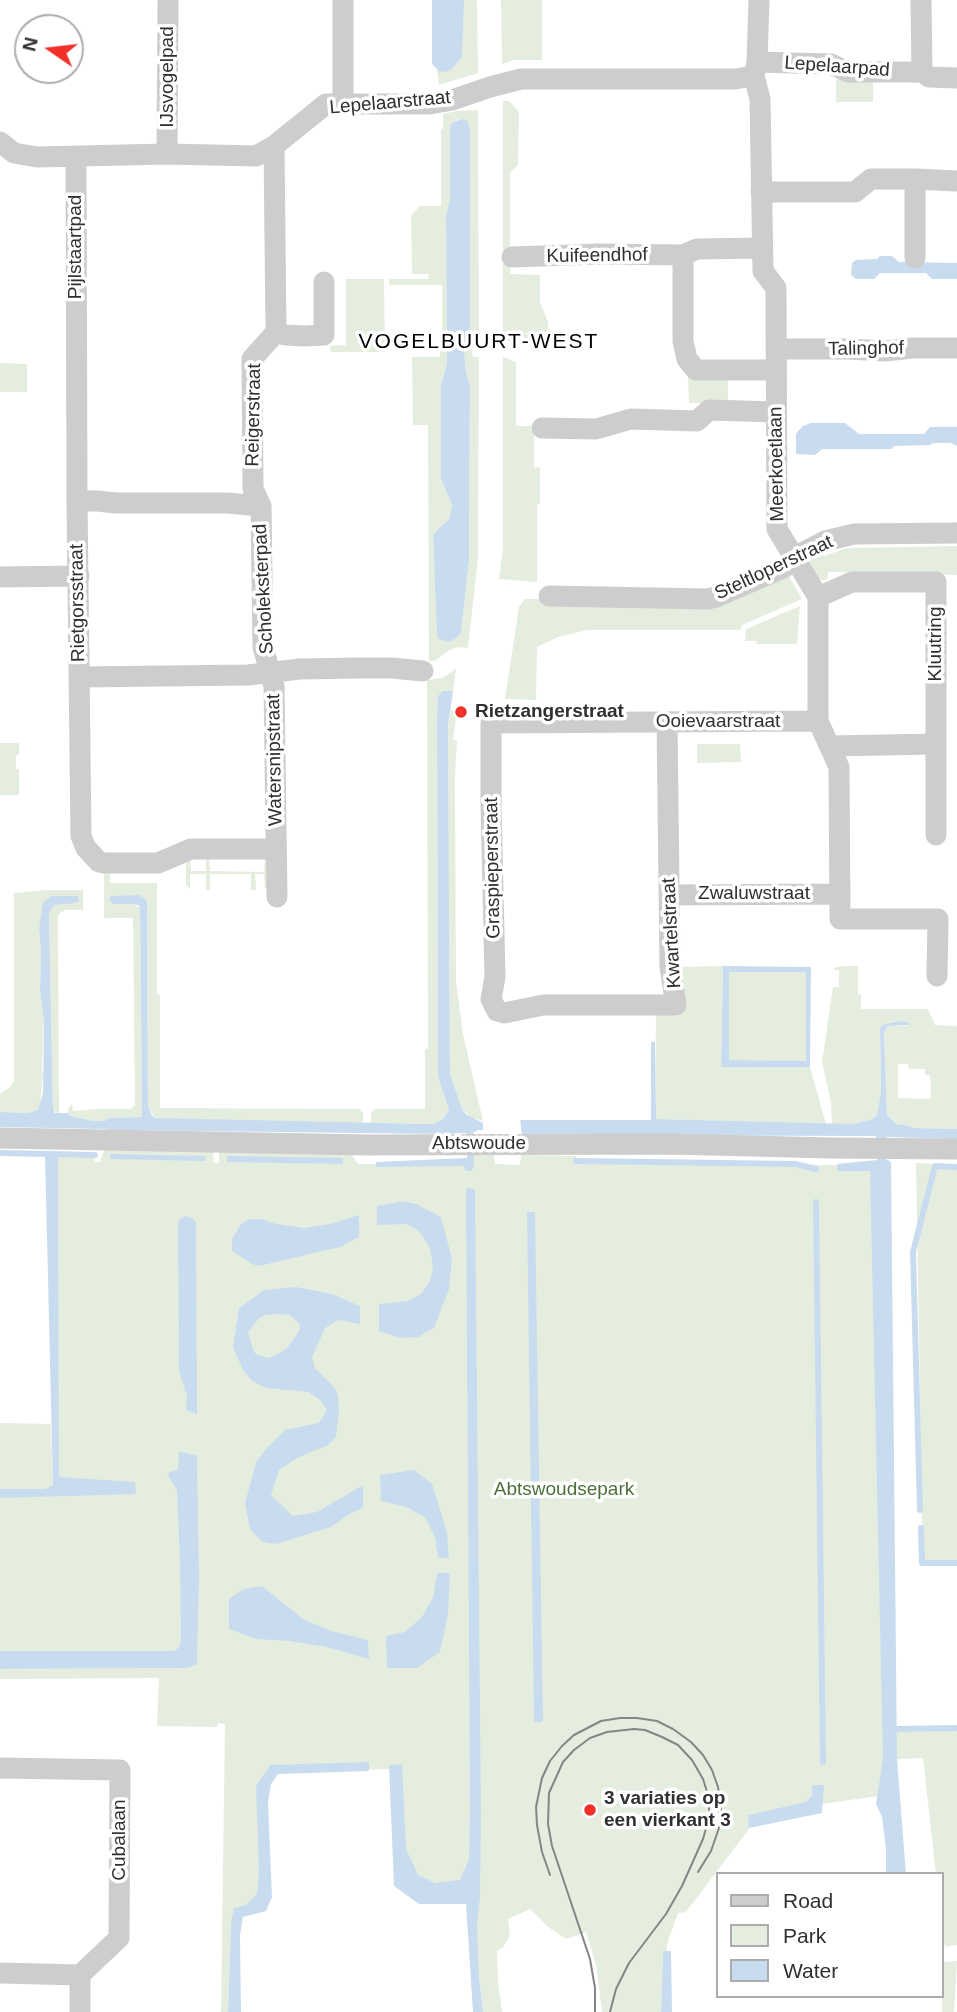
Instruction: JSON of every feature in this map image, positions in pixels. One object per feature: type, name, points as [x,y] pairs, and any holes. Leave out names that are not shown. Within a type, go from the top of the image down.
[{"type":"street","name":"IJsvogelpad","points":[[167,154],[168,0]]},
{"type":"street","points":[[343,0],[343,103]]},
{"type":"street","name":"Meerkoetlaan","points":[[759,0],[756,69],[760,99],[763,271],[776,288],[777,529],[818,597]]},
{"type":"street","points":[[921,0],[922,72]]},
{"type":"street","name":"Lepelaarpad","points":[[756,69],[831,64],[848,72],[922,72],[929,77],[957,78]]},
{"type":"street","name":"Lepelaarstraat","points":[[0,142],[14,153],[25,156],[256,156],[274,146],[326,104],[430,104],[521,79],[735,79],[756,69]]},
{"type":"street","points":[[274,146],[275,332],[285,335],[324,335],[324,282]]},
{"type":"street","name":"Pijlstaartpad","points":[[76,157],[77,338]]},
{"type":"street","points":[[915,178],[915,258]]},
{"type":"street","points":[[761,192],[855,192],[871,179],[957,181]]},
{"type":"street","name":"Kuifeendhof","points":[[512,257],[682,255],[697,249],[762,248]]},
{"type":"street","name":"Talinghof","points":[[682,255],[683,341],[687,359],[696,370],[848,349],[885,351],[957,348]]},
{"type":"street","name":"Reigerstraat","points":[[261,506],[253,489],[252,359],[275,332]]},
{"type":"street","name":"Rietgorsstraat","points":[[77,338],[81,836],[86,848],[99,862]]},
{"type":"street","points":[[542,428],[596,429],[631,419],[697,421],[709,410],[776,412]]},
{"type":"street","points":[[77,501],[228,503],[261,506]]},
{"type":"street","name":"Scholeksterpad","points":[[261,506],[263,647],[270,672]]},
{"type":"street","name":"Steltloperstraat","points":[[549,596],[708,599],[785,567],[794,557],[824,541],[855,534],[957,533]]},
{"type":"street","points":[[0,577],[79,576]]},
{"type":"street","name":"Kluutring","points":[[818,597],[852,582],[936,582],[936,835]]},
{"type":"street","points":[[818,597],[818,722],[839,767],[840,919],[948,918],[937,976]]},
{"type":"street","points":[[79,677],[248,675],[300,669],[392,668],[423,671]]},
{"type":"street","name":"Watersnipstraat","points":[[270,672],[274,686],[277,897]]},
{"type":"street","name":"Kwartelstraat","points":[[497,1011],[504,1013],[543,1005],[676,1005],[670,967],[667,722]]},
{"type":"street","name":"Ooievaarstraat","points":[[491,723],[818,722]]},
{"type":"street","name":"Graspieperstraat","points":[[491,723],[495,977],[491,999],[497,1011]]},
{"type":"street","points":[[830,746],[936,744]]},
{"type":"street","name":"Watersnipstraat","points":[[99,862],[158,863],[191,849],[276,849]]},
{"type":"street","name":"Zwaluwstraat","points":[[669,895],[840,894]]},
{"type":"street","name":"Abtswoude","points":[[0,1138],[366,1145],[518,1143],[957,1149]]},
{"type":"street","name":"Cubalaan","points":[[0,1768],[120,1770],[119,1938],[80,1975]]},
{"type":"street","points":[[0,1973],[80,1975],[80,2012]]},
{"type":"green space","points":[[463,0],[477,0],[478,73],[439,85],[437,70],[451,70],[462,57]]},
{"type":"green space","points":[[501,0],[542,0],[542,60],[514,60],[502,64]]},
{"type":"green space","points":[[873,78],[873,102],[836,102],[836,79]]},
{"type":"green space","points":[[503,101],[509,101],[519,112],[518,165],[510,173],[510,274],[540,275],[540,302],[548,322],[549,341],[503,342]]},
{"type":"green space","points":[[478,110],[479,335],[474,336],[472,353],[473,357],[479,357],[478,558],[468,648],[458,647],[435,661],[429,661],[428,425],[413,425],[412,357],[440,357],[440,351],[426,351],[427,346],[447,346],[447,363],[441,385],[441,479],[452,505],[449,519],[433,534],[438,638],[461,633],[469,561],[470,386],[464,350],[468,333],[462,119],[454,121],[450,126],[450,198],[446,216],[447,339],[442,339],[442,285],[389,285],[389,279],[429,279],[428,274],[412,274],[411,215],[420,206],[441,206],[443,114]]},
{"type":"green space","points":[[346,279],[384,279],[385,352],[331,352],[330,346],[346,345]]},
{"type":"green space","points":[[503,357],[516,362],[516,426],[534,426],[534,468],[540,467],[537,582],[499,579],[503,547]]},
{"type":"green space","points":[[0,363],[27,364],[27,392],[0,392]]},
{"type":"green space","points":[[688,377],[728,377],[728,403],[689,403]]},
{"type":"green space","points":[[957,546],[957,575],[828,572],[827,580],[816,580],[804,556],[820,548],[824,556],[847,548]]},
{"type":"green space","points":[[787,573],[802,599],[742,625],[741,630],[587,630],[558,637],[537,647],[536,700],[505,699],[519,607],[525,599],[705,605]]},
{"type":"green space","points":[[800,606],[797,644],[757,644],[756,641],[745,641],[746,629]]},
{"type":"green space","points":[[456,669],[453,691],[443,691],[437,723],[438,1077],[449,1110],[444,1118],[434,1124],[371,1123],[371,1112],[375,1109],[425,1109],[425,1049],[428,1049],[427,680],[442,678]]},
{"type":"green space","points":[[451,710],[457,711],[453,740],[457,741],[456,981],[463,1034],[483,1121],[471,1117],[462,1109],[450,1074],[448,726]]},
{"type":"green space","points":[[0,743],[19,743],[16,769],[19,769],[19,795],[0,795]]},
{"type":"green space","points":[[697,744],[740,744],[741,762],[697,763]]},
{"type":"green space","points":[[190,857],[191,871],[206,871],[206,857],[209,857],[210,871],[264,872],[265,857],[267,888],[265,889],[264,874],[255,874],[256,890],[251,890],[251,874],[210,874],[210,890],[206,890],[206,874],[190,874],[190,889],[186,885],[186,861]]},
{"type":"green space","points":[[104,870],[110,870],[110,883],[157,883],[160,1108],[359,1109],[363,1113],[363,1123],[160,1119],[153,1116],[148,1105],[147,902],[113,904],[140,907],[142,1117],[93,1121],[71,1116],[68,1109],[72,1104],[73,1111],[131,1109],[135,1105],[133,918],[104,919]]},
{"type":"green space","points":[[83,890],[83,910],[65,910],[58,917],[59,1110],[58,1114],[53,1109],[49,913],[52,906],[58,903],[76,903],[51,896],[39,929],[40,991],[44,1022],[40,1105],[38,1110],[28,1113],[0,1112],[0,1094],[10,1087],[14,1080],[14,893]]},
{"type":"green space","points":[[723,966],[721,1066],[810,1067],[826,1124],[655,1119],[656,1013],[683,1012],[682,977],[678,967]]},
{"type":"green space","points":[[858,966],[861,1009],[928,1009],[935,1025],[957,1026],[957,1129],[913,1128],[898,1124],[887,1115],[884,1032],[888,1026],[908,1026],[908,1022],[898,1021],[891,1022],[880,1031],[881,1092],[877,1115],[870,1120],[852,1124],[832,1125],[831,1102],[822,1062],[833,987],[839,987],[839,970],[833,970],[836,967]],"holes":[[[898,1064],[908,1064],[909,1069],[925,1069],[925,1075],[930,1075],[930,1099],[898,1098]]]},
{"type":"green space","points":[[729,972],[807,972],[806,1061],[729,1061]]},
{"type":"green space","name":"Abtswoudsepark","points":[[104,1150],[213,1150],[214,1163],[219,1163],[219,1150],[348,1153],[358,1164],[473,1164],[473,1155],[494,1155],[495,1164],[520,1165],[521,1155],[576,1156],[577,1161],[885,1166],[886,1795],[815,1805],[749,1823],[749,1829],[686,1912],[678,1913],[667,1951],[663,1952],[661,2012],[602,2012],[596,1965],[586,1932],[566,1939],[548,1927],[530,1909],[508,1919],[510,1936],[497,1951],[502,2012],[483,2012],[470,1893],[404,1881],[397,1769],[274,1771],[265,1784],[263,1897],[231,1922],[228,2012],[221,2012],[225,1724],[218,1723],[217,1727],[157,1726],[159,1678],[0,1679],[0,1669],[159,1668],[0,1659],[0,1494],[56,1492],[58,1156],[95,1155],[95,1162],[100,1162]]},
{"type":"green space","points":[[916,1163],[957,1165],[957,1565],[923,1566]]},
{"type":"green space","points":[[0,1423],[51,1424],[53,1485],[45,1489],[0,1489]]},
{"type":"green space","points":[[957,1728],[957,1945],[945,1947],[943,1872],[936,1872],[923,1758],[897,1759],[896,1729]]},
{"type":"green space","points":[[957,1961],[954,2012],[942,2012],[943,1962]]},
{"type":"water","points":[[432,0],[464,0],[462,57],[451,70],[445,72],[439,71],[432,64]]},
{"type":"water","points":[[462,119],[467,120],[470,128],[470,327],[464,342],[470,386],[469,561],[461,633],[447,642],[438,638],[437,633],[433,534],[449,519],[452,505],[441,479],[441,385],[447,363],[446,216],[450,198],[450,126]]},
{"type":"water","points":[[880,256],[892,256],[899,262],[957,263],[957,279],[932,279],[926,273],[880,273],[874,279],[856,279],[851,275],[852,263],[856,260],[877,259]]},
{"type":"water","points":[[811,423],[845,423],[859,434],[924,434],[930,427],[957,427],[957,446],[951,443],[933,443],[894,446],[891,449],[822,449],[815,455],[796,454],[796,435],[803,426]]},
{"type":"water","points":[[443,691],[453,691],[448,726],[450,1074],[466,1114],[483,1123],[521,1123],[520,1120],[651,1120],[651,1042],[655,1042],[656,1119],[852,1124],[870,1120],[877,1115],[881,1092],[880,1028],[898,1021],[908,1022],[910,1025],[888,1026],[884,1032],[887,1115],[897,1124],[913,1128],[957,1129],[957,1139],[887,1137],[886,1159],[891,1162],[897,1759],[906,1872],[886,1872],[882,1817],[876,1804],[883,1759],[870,1171],[837,1171],[837,1164],[877,1160],[876,1136],[522,1135],[521,1130],[478,1130],[473,1133],[474,1165],[472,1171],[465,1171],[464,1166],[376,1167],[376,1162],[467,1158],[466,1133],[0,1127],[0,1112],[28,1113],[38,1110],[43,1093],[44,1022],[40,991],[39,929],[43,903],[51,896],[78,896],[79,901],[54,905],[49,913],[55,1113],[68,1113],[93,1121],[142,1117],[140,907],[113,904],[109,899],[111,896],[138,895],[147,902],[148,1105],[152,1116],[428,1124],[434,1124],[444,1118],[449,1110],[438,1077],[438,696]]},
{"type":"water","points":[[723,966],[811,967],[810,1067],[721,1067]],"holes":[[[729,972],[806,972],[806,1061],[729,1060]]]},
{"type":"water","points":[[110,1154],[205,1156],[205,1161],[110,1159]]},
{"type":"water","points":[[45,1156],[58,1156],[59,1477],[135,1482],[136,1494],[0,1498],[0,1489],[45,1489],[53,1485]]},
{"type":"water","points":[[227,1156],[343,1158],[343,1161],[342,1164],[227,1162]]},
{"type":"water","points":[[466,1188],[475,1189],[481,1815],[477,1923],[483,2012],[473,2012],[466,1904],[419,1904],[394,1886],[389,1765],[402,1764],[406,1849],[418,1875],[435,1883],[460,1880],[469,1860],[470,1810]]},
{"type":"water","points":[[403,1201],[416,1204],[441,1217],[452,1259],[449,1289],[434,1328],[418,1337],[401,1338],[379,1331],[379,1304],[408,1301],[421,1294],[430,1281],[433,1267],[430,1248],[419,1231],[406,1224],[377,1225],[377,1206]]},
{"type":"water","points":[[527,1212],[535,1212],[543,1722],[534,1722]]},
{"type":"water","points":[[359,1215],[359,1237],[340,1247],[259,1266],[232,1251],[232,1239],[241,1224],[250,1219],[304,1228],[331,1224]]},
{"type":"water","points":[[186,1216],[196,1222],[197,1414],[186,1410],[187,1392],[184,1391],[179,1372],[178,1222]]},
{"type":"water","points":[[296,1287],[332,1294],[360,1306],[360,1324],[338,1320],[325,1328],[312,1357],[315,1368],[335,1388],[338,1395],[336,1437],[328,1445],[299,1457],[279,1470],[271,1495],[293,1516],[317,1512],[363,1485],[363,1508],[331,1527],[276,1544],[262,1542],[250,1529],[245,1503],[256,1463],[285,1430],[319,1423],[327,1410],[320,1400],[309,1392],[266,1388],[252,1381],[243,1370],[233,1347],[239,1308],[264,1290]],"holes":[[[266,1315],[290,1315],[299,1323],[300,1328],[286,1349],[268,1358],[254,1352],[248,1333],[259,1318]]]},
{"type":"water","points":[[179,1451],[197,1456],[197,1664],[188,1668],[0,1669],[0,1651],[175,1651],[179,1647],[177,1490],[167,1474],[178,1469]]},
{"type":"water","points":[[414,1470],[432,1484],[447,1532],[449,1558],[438,1558],[435,1537],[425,1517],[406,1507],[381,1501],[380,1475]]},
{"type":"water","points":[[437,1573],[450,1573],[448,1614],[440,1652],[417,1668],[387,1668],[386,1636],[405,1632],[422,1617],[433,1598]]},
{"type":"water","points":[[262,1586],[303,1619],[331,1631],[368,1640],[369,1659],[327,1647],[256,1639],[229,1629],[229,1599],[244,1589]]},
{"type":"water","points":[[369,1762],[369,1771],[278,1774],[271,1784],[268,1802],[272,1897],[266,1911],[243,1917],[240,1935],[241,2012],[228,2012],[231,1922],[234,1908],[246,1905],[257,1894],[259,1871],[256,1786],[270,1765]]},
{"type":"water","points":[[812,1785],[824,1785],[822,1813],[749,1828],[748,1815],[806,1802],[812,1795]]},
{"type":"water","points":[[663,1951],[671,1951],[672,2012],[661,2012]]},
{"type":"pier","points":[[520,1120],[522,1135],[483,1133],[483,1121]]},
{"type":"waterway","points":[[0,1153],[95,1155]]},
{"type":"waterway","points":[[576,1161],[795,1164],[816,1169]]},
{"type":"waterway","points":[[920,1510],[913,1252],[935,1166],[957,1167]]},
{"type":"waterway","points":[[816,1202],[823,1762]]},
{"type":"waterway","points":[[921,1528],[922,1563],[957,1563]]},
{"type":"waterway","points":[[896,1729],[957,1728]]},
{"type":"tram line","points":[[550,1875],[537,1825],[536,1807],[542,1778],[550,1761],[574,1735],[601,1721],[620,1718],[657,1721],[673,1729],[691,1742],[712,1770],[721,1809],[719,1828],[711,1851],[698,1872]]},
{"type":"tram line","points":[[595,2012],[595,1988],[590,1959],[552,1846],[548,1824],[549,1793],[563,1762],[590,1738],[607,1732],[645,1730],[678,1745],[692,1760],[703,1779],[709,1798],[709,1818],[703,1839],[682,1886],[666,1914],[629,1963],[616,1989],[610,2012]]},
{"type":"place","name":"Rietzangerstraat","points":[[461,712]]},
{"type":"place","name":"3 variaties op een vierkant 3","points":[[590,1810]]},
{"type":"district","name":"VOGELBUURT-WEST","points":[[479,342]]}]
